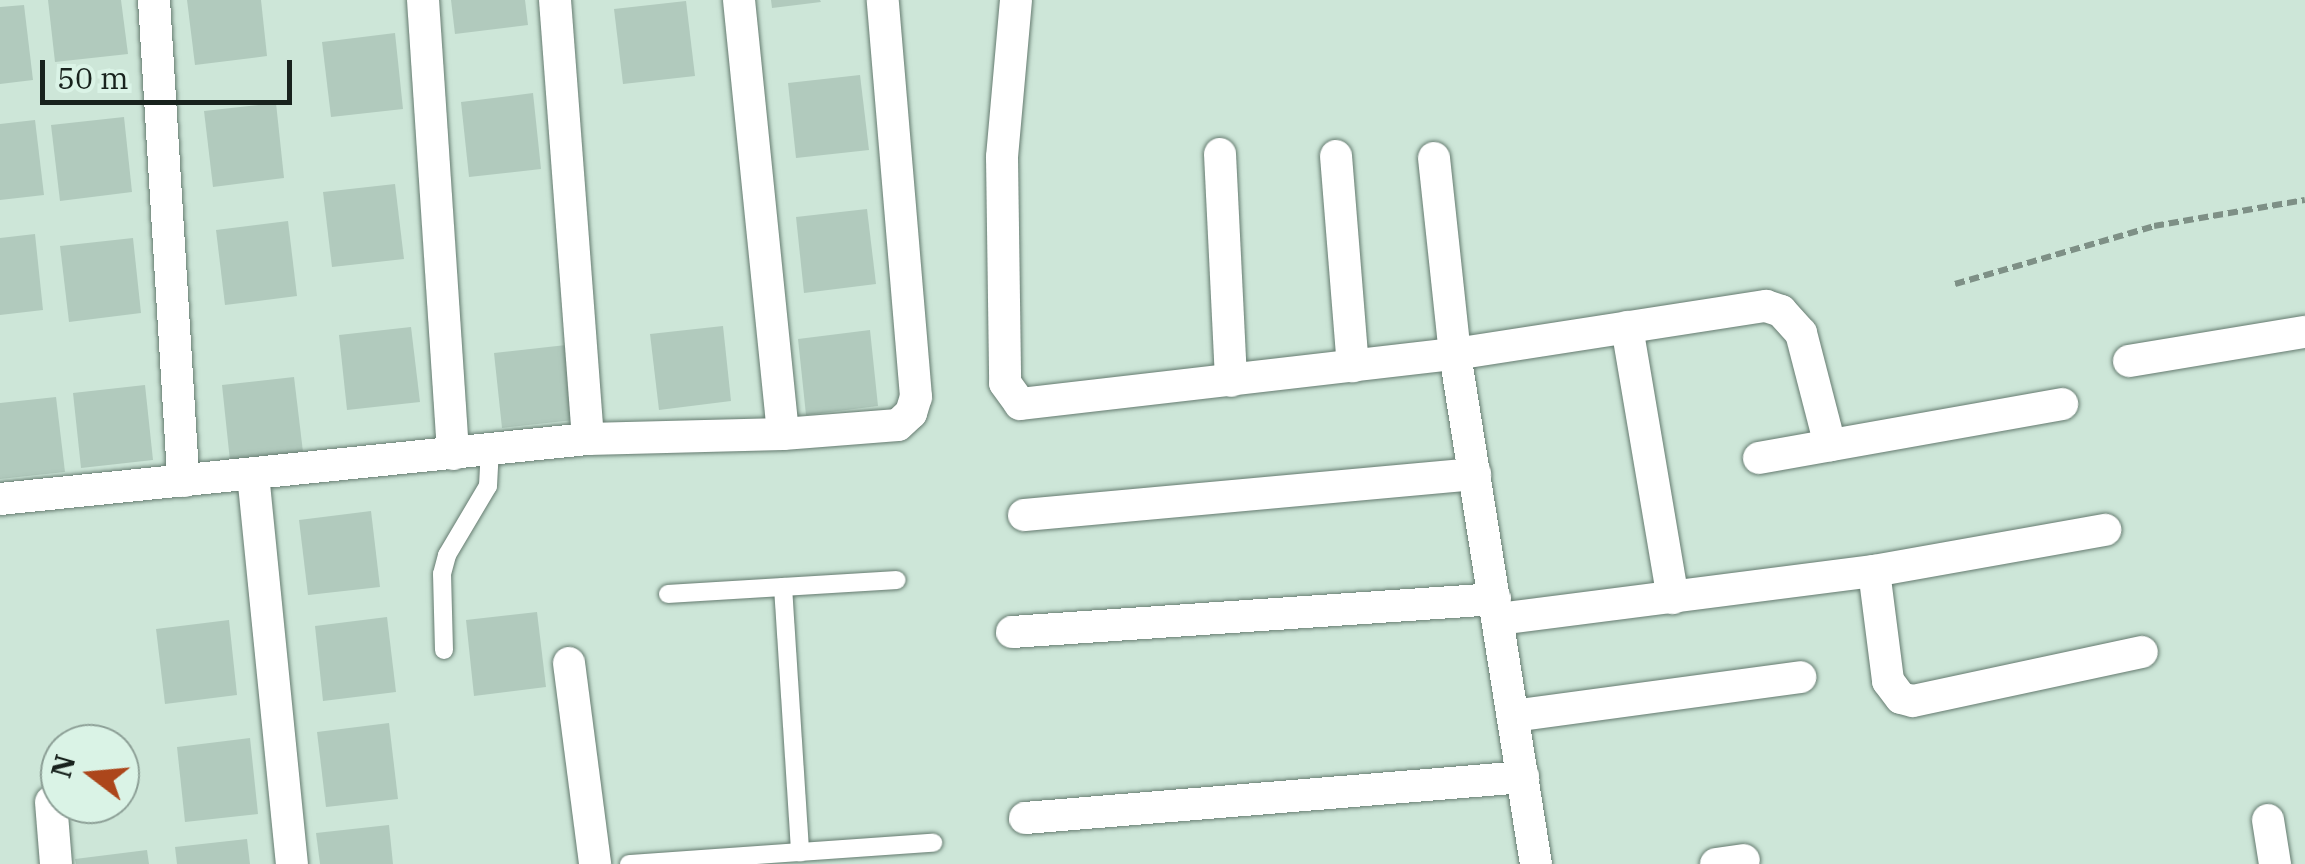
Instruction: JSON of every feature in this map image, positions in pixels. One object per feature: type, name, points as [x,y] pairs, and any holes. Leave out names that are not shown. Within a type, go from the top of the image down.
[{"type":"street","points":[[154,0],[183,481]]},
{"type":"street","points":[[422,0],[453,454]]},
{"type":"street","points":[[556,0],[588,440]]},
{"type":"street","points":[[739,0],[783,434]]},
{"type":"street","points":[[0,499],[588,440],[783,434],[898,424],[911,413],[916,397],[883,0]]},
{"type":"street","points":[[1016,0],[1002,156],[1005,383],[1020,404],[1456,354],[1766,306],[1781,311],[1802,333],[1830,446]]},
{"type":"street","points":[[1220,154],[1231,381]]},
{"type":"street","points":[[1336,156],[1354,366]]},
{"type":"street","points":[[1434,158],[1456,354],[1536,864]]},
{"type":"street","points":[[1628,327],[1674,598]]},
{"type":"street","points":[[2129,360],[2305,332]]},
{"type":"street","points":[[1759,458],[2062,404]]},
{"type":"street","points":[[253,474],[292,864]]},
{"type":"street","points":[[1024,516],[1475,474]]},
{"type":"street","points":[[1012,632],[1674,598],[1874,571],[2104,530]]},
{"type":"street","points":[[1874,571],[1888,681],[1902,698],[1913,700],[2142,652]]},
{"type":"street","points":[[569,663],[594,864]]},
{"type":"street","points":[[1513,716],[1800,677]]},
{"type":"street","points":[[1024,818],[1522,776]]},
{"type":"street","points":[[2268,820],[2275,864]]},
{"type":"street","points":[[53,824],[56,864]]},
{"type":"lane","points":[[444,650],[442,574],[447,556],[488,486],[490,450]]},
{"type":"lane","points":[[668,594],[897,580]]},
{"type":"lane","points":[[783,587],[800,852]]},
{"type":"lane","points":[[629,864],[933,843]]},
{"type":"path","points":[[1955,284],[2154,226],[2305,200]]},
{"type":"building","points":[[48,0],[121,0],[128,54],[55,62]]},
{"type":"building","points":[[187,0],[261,0],[267,56],[195,65]]},
{"type":"building","points":[[451,0],[525,0],[528,25],[455,34]]},
{"type":"building","points":[[771,0],[820,0],[821,2],[772,8]]},
{"type":"building","points":[[686,1],[695,76],[623,84],[614,9]]},
{"type":"building","points":[[24,5],[33,80],[0,84],[0,7]]},
{"type":"building","points":[[395,33],[403,109],[331,117],[322,42]]},
{"type":"building","points":[[860,75],[869,150],[796,158],[788,83]]},
{"type":"building","points":[[533,93],[541,169],[469,177],[461,102]]},
{"type":"building","points":[[276,103],[284,178],[213,187],[204,111]]},
{"type":"building","points":[[124,117],[132,192],[60,201],[51,125]]},
{"type":"building","points":[[35,120],[44,195],[0,200],[0,124]]},
{"type":"building","points":[[395,184],[404,259],[332,267],[323,192]]},
{"type":"building","points":[[867,209],[876,284],[804,293],[796,217]]},
{"type":"building","points":[[288,221],[297,296],[225,305],[216,230]]},
{"type":"building","points":[[35,234],[43,310],[0,315],[0,238]]},
{"type":"building","points":[[133,238],[141,313],[69,322],[60,246]]},
{"type":"building","points":[[723,326],[731,401],[659,410],[650,334]]},
{"type":"building","points":[[411,327],[420,402],[347,410],[339,335]]},
{"type":"building","points":[[870,330],[878,406],[806,415],[798,339]]},
{"type":"building","points":[[566,345],[574,420],[502,428],[494,353]]},
{"type":"building","points":[[294,377],[303,452],[230,461],[222,385]]},
{"type":"building","points":[[145,385],[153,460],[81,468],[73,393]]},
{"type":"building","points":[[56,397],[65,472],[0,479],[0,403]]},
{"type":"building","points":[[371,511],[380,587],[308,595],[299,520]]},
{"type":"building","points":[[537,612],[546,687],[474,696],[466,620]]},
{"type":"building","points":[[387,617],[396,692],[323,701],[315,626]]},
{"type":"building","points":[[229,620],[237,695],[165,704],[156,629]]},
{"type":"building","points":[[389,723],[398,799],[326,807],[317,732]]},
{"type":"building","points":[[250,738],[258,814],[185,822],[177,747]]},
{"type":"building","points":[[389,825],[393,864],[320,864],[316,833]]},
{"type":"building","points":[[247,839],[250,864],[177,864],[175,847]]},
{"type":"building","points":[[147,850],[149,864],[76,864],[75,859]]}]
